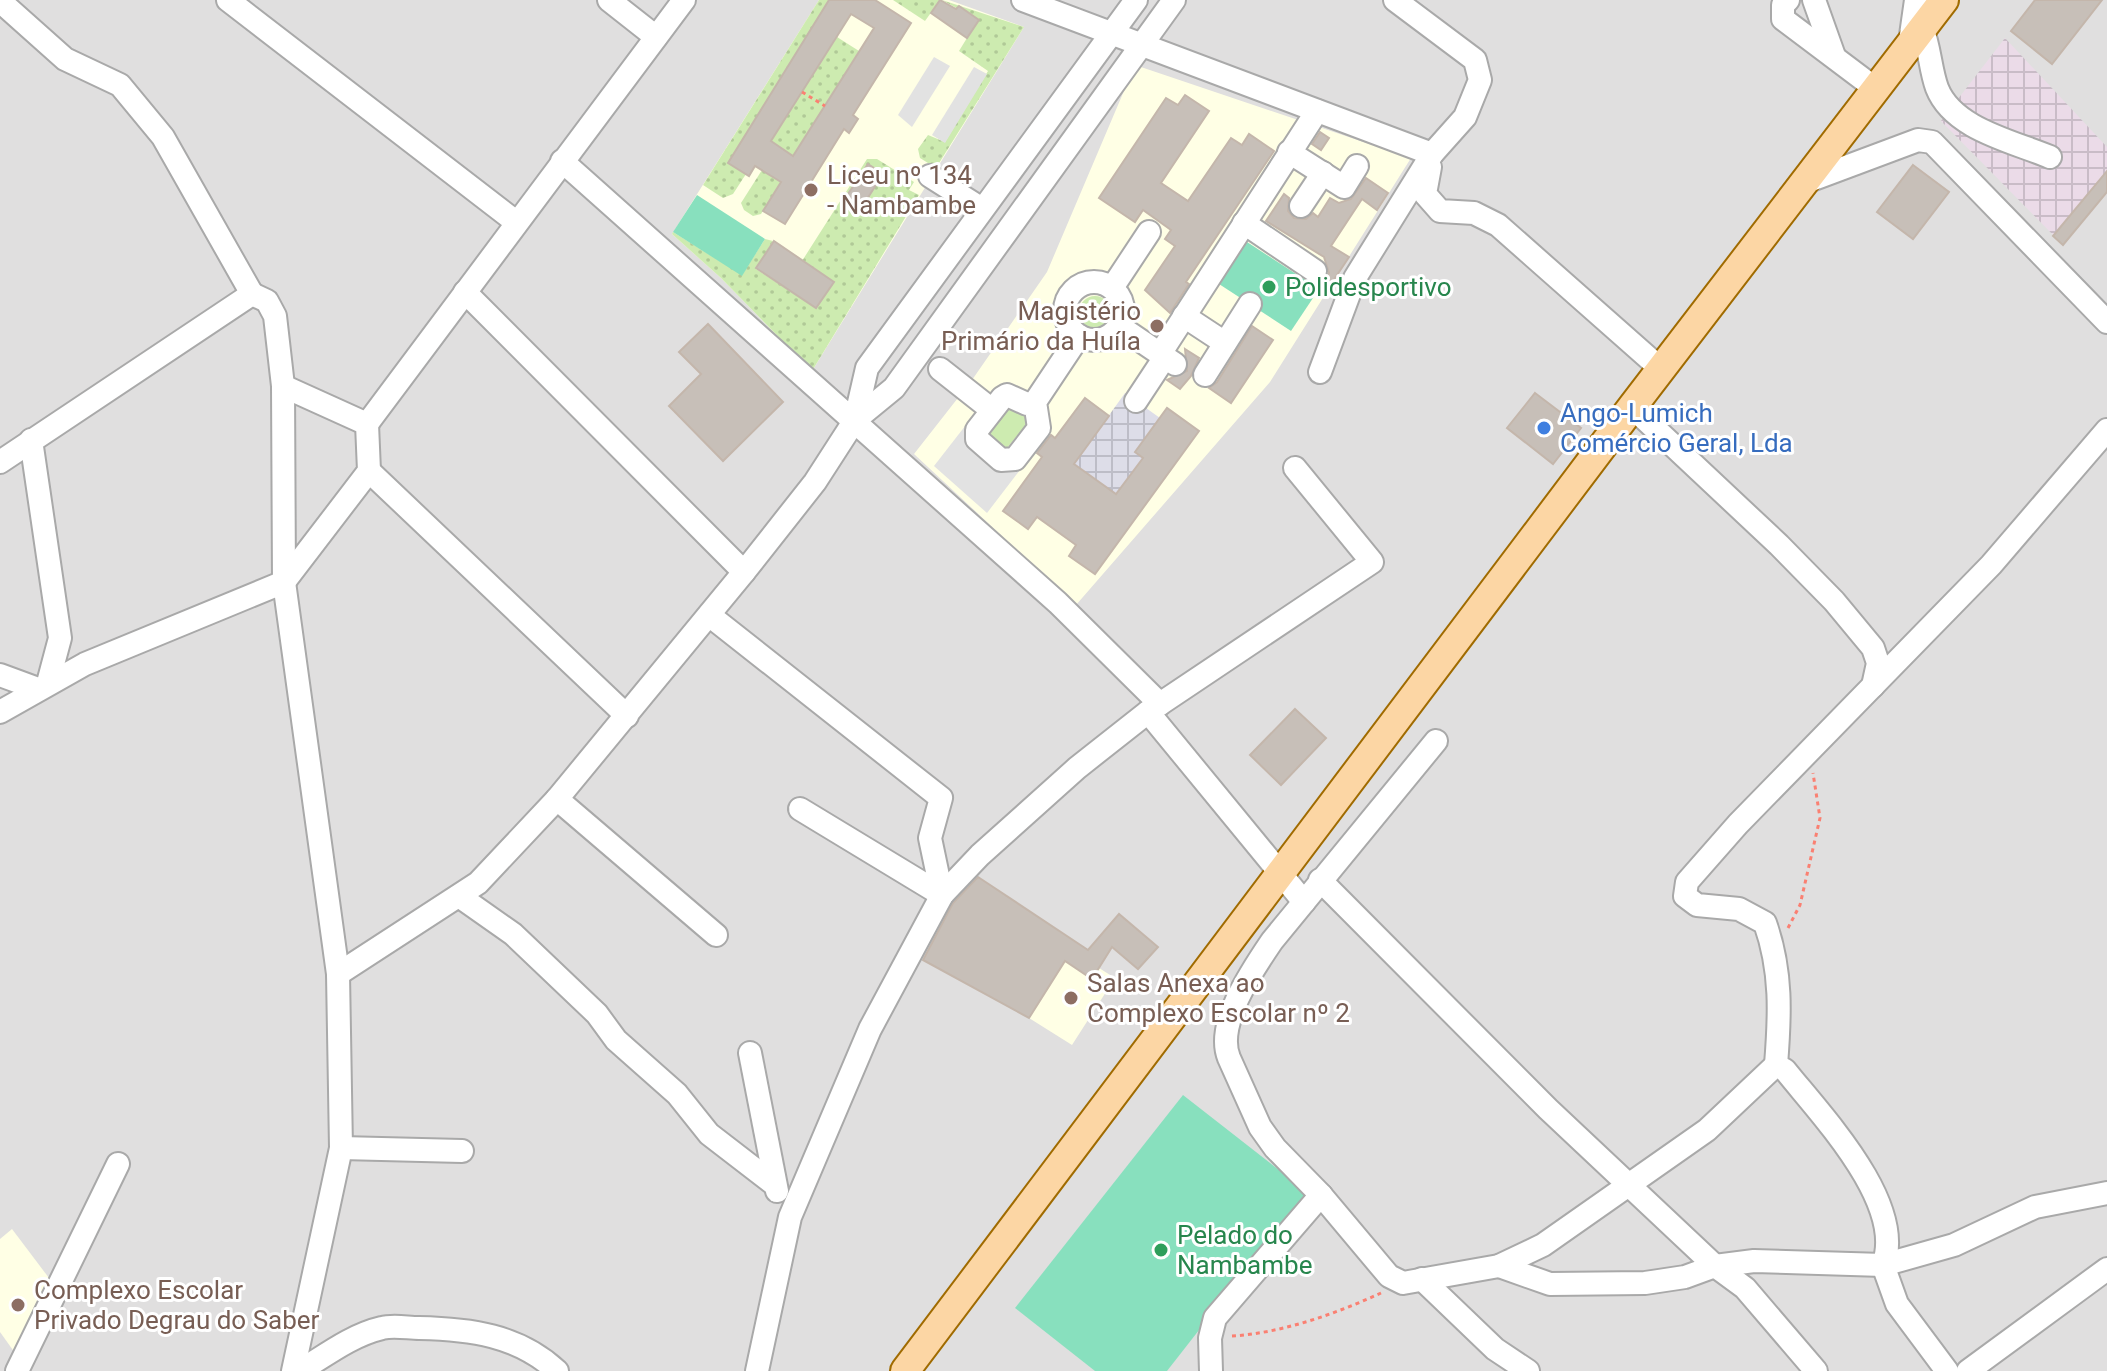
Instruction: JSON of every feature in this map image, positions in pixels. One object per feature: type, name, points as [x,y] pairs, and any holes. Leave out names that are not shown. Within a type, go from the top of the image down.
[{"type":"main road","points":[[905,1371],[1632,407],[1944,0]]},
{"type":"street","points":[[609,0],[656,37]]},
{"type":"street","points":[[0,712],[85,664],[284,582],[369,471],[367,424],[684,0]]},
{"type":"street","points":[[1023,0],[1432,154]]},
{"type":"street","points":[[855,420],[867,368],[1136,0]]},
{"type":"street","points":[[338,974],[478,883],[557,799],[815,482],[855,420],[894,388],[1174,0]]},
{"type":"street","points":[[1320,372],[1355,278],[1432,154],[1465,117],[1480,80],[1475,60],[1395,0]]},
{"type":"street","points":[[1788,0],[1783,5],[1783,19],[1876,89]]},
{"type":"street","points":[[1814,0],[1834,58]]},
{"type":"street","points":[[1916,0],[1916,37],[1932,53],[1936,86],[1949,111],[1971,124],[2050,157]]},
{"type":"street","points":[[0,1],[65,59],[120,85],[163,137],[252,294],[267,301],[275,316],[283,386],[284,582],[338,974],[341,1148],[293,1371]]},
{"type":"street","points":[[235,2],[516,222]]},
{"type":"street","points":[[1136,401],[1167,358],[1184,316],[1317,111]]},
{"type":"street","points":[[1803,183],[1918,140],[1932,142],[2107,322]]},
{"type":"street","points":[[1289,152],[1344,187],[1357,166]]},
{"type":"street","points":[[1432,154],[1425,194],[1440,211],[1474,213],[1498,225],[1661,369]]},
{"type":"street","points":[[562,161],[1058,603],[1154,708],[1304,902]]},
{"type":"street","points":[[1301,206],[1323,173]]},
{"type":"street","points":[[930,176],[982,209]]},
{"type":"street","points":[[1244,223],[1315,271]]},
{"type":"street","points":[[1112,288],[1149,232]]},
{"type":"street","points":[[1089,283],[1112,288],[1123,310],[1119,326],[1103,339],[1079,336],[1066,319],[1065,310],[1072,293],[1089,283]]},
{"type":"street","points":[[465,292],[744,572]]},
{"type":"street","points":[[0,462],[252,294]]},
{"type":"street","points":[[1205,375],[1250,304]]},
{"type":"street","points":[[1184,316],[1225,343]]},
{"type":"street","points":[[1119,326],[1167,358]]},
{"type":"street","points":[[1035,402],[1039,428],[1015,459],[1008,462],[977,439],[977,430],[1007,395],[1027,404],[1035,402],[1079,336]]},
{"type":"street","points":[[940,369],[992,410]]},
{"type":"street","points":[[283,386],[367,424]]},
{"type":"street","points":[[1632,407],[1834,601],[1873,648],[1878,663],[1873,686]]},
{"type":"street","points":[[1436,741],[1320,880],[1254,968],[1225,1029],[1225,1047],[1260,1127],[1275,1148],[1321,1195],[1389,1276],[1412,1281],[1499,1266],[1543,1245],[1707,1130],[1776,1065],[1781,1003],[1776,953],[1765,923],[1739,909],[1697,905],[1685,896],[1687,882],[1809,751],[1991,565],[2107,430]]},
{"type":"street","points":[[31,440],[60,638],[43,686]]},
{"type":"street","points":[[757,1371],[790,1217],[870,1029],[942,895],[980,855],[1077,768],[1154,708],[1372,562],[1295,468]]},
{"type":"street","points":[[369,471],[627,716]]},
{"type":"street","points":[[709,615],[941,798],[930,838],[942,895]]},
{"type":"street","points":[[60,638],[85,664]]},
{"type":"street","points":[[0,675],[43,686]]},
{"type":"street","points":[[557,799],[716,935]]},
{"type":"street","points":[[800,809],[942,895]]},
{"type":"street","points":[[1320,880],[1548,1109],[1715,1266],[1745,1288],[1816,1371]]},
{"type":"street","points":[[478,883],[513,934]]},
{"type":"street","points":[[459,896],[513,934],[597,1014],[616,1040],[677,1094],[709,1134],[774,1184]]},
{"type":"street","points":[[750,1053],[774,1184],[790,1217]]},
{"type":"street","points":[[1776,1065],[1805,1094],[1872,1184],[1889,1252],[1883,1265],[1897,1304],[1947,1371]]},
{"type":"street","points":[[341,1148],[462,1151]]},
{"type":"street","points":[[17,1371],[118,1164]]},
{"type":"street","points":[[1499,1266],[1550,1284],[1645,1283],[1685,1277],[1715,1266],[1754,1261],[1883,1265],[1954,1245],[2035,1207],[2107,1193]]},
{"type":"street","points":[[1211,1371],[1210,1338],[1215,1318],[1321,1195]]},
{"type":"street","points":[[1968,1371],[2107,1269]]},
{"type":"street","points":[[1412,1281],[1495,1349],[1528,1371]]},
{"type":"street","points":[[300,1371],[349,1341],[384,1327],[457,1329],[498,1336],[540,1355],[557,1371]]},
{"type":"street","points":[[0,1364],[5,1371]]},
{"type":"path","points":[[802,92],[825,106]]},
{"type":"path","points":[[1776,953],[1800,905],[1820,818],[1809,751]]},
{"type":"path","points":[[1210,1338],[1255,1335],[1356,1305],[1412,1281]]},
{"type":"shaded area","points":[[0,0],[2107,0],[2107,1371],[0,1371]]},
{"type":"shaded area","name":"Liceu nº 134 - Nambambe","points":[[819,0],[949,0],[1024,27],[812,371],[721,278],[672,234]]},
{"type":"shaded area","points":[[2005,38],[2107,147],[2107,192],[2063,245],[1941,121]]},
{"type":"shaded area","points":[[934,57],[950,66],[912,127],[898,115]]},
{"type":"shaded area","name":"Magistério Primário da Huíla","points":[[1135,65],[1411,158],[1270,382],[1076,605],[914,454],[972,380],[1047,272]]},
{"type":"shaded area","points":[[974,67],[987,74],[945,143],[932,135]]},
{"type":"shaded area","points":[[1125,393],[1160,418],[1135,452],[1143,458],[1116,494],[1074,464]]},
{"type":"shaded area","points":[[969,421],[1023,466],[987,513],[934,466]]},
{"type":"shaded area","name":"Salas Anexa ao Complexo Escolar nº 2","points":[[1065,961],[1092,978],[1099,968],[1115,978],[1072,1045],[1029,1018]]},
{"type":"shaded area","name":"Complexo Escolar Privado Degrau do Saber","points":[[12,1229],[49,1278],[15,1353],[0,1332],[0,1239]]},
{"type":"green space","points":[[819,0],[830,0],[728,163],[746,174],[733,194],[723,198],[703,185]]},
{"type":"green space","points":[[893,0],[940,0],[925,21]]},
{"type":"green space","points":[[942,0],[1024,27],[936,168],[920,158],[918,149],[928,135],[945,142],[988,71],[959,51],[978,20]]},
{"type":"green space","points":[[837,37],[859,51],[793,156],[771,141]]},
{"type":"green space","points":[[867,159],[877,159],[914,182],[909,190],[919,195],[812,371],[721,278],[672,234],[742,275],[765,239],[773,241],[756,269],[816,308],[834,282],[802,261]]},
{"type":"green space","points":[[762,170],[781,182],[761,214],[753,216],[744,210],[741,203]]},
{"type":"green space","points":[[697,195],[765,239],[742,276],[673,232]]},
{"type":"green space","name":"Polidesportivo","points":[[1247,242],[1319,289],[1291,331],[1219,284]]},
{"type":"green space","points":[[1095,296],[1106,301],[1111,312],[1106,323],[1095,328],[1084,323],[1079,312],[1084,301]]},
{"type":"green space","points":[[1014,407],[1029,421],[1007,448],[988,434],[1005,408]]},
{"type":"green space","name":"Pelado do Nambambe","points":[[1183,1095],[1307,1192],[1167,1371],[1095,1371],[1015,1308]]},
{"type":"building","points":[[829,0],[875,0],[911,23],[853,115],[858,119],[849,133],[844,129],[785,224],[763,211],[781,182],[755,166],[749,176],[728,163]],"holes":[[[851,14],[874,28],[793,156],[771,141]]]},
{"type":"building","points":[[940,0],[956,9],[959,6],[979,20],[967,38],[931,13]]},
{"type":"building","points":[[2035,0],[2102,0],[2052,64],[2011,31]]},
{"type":"building","points":[[1185,95],[1209,111],[1161,183],[1188,201],[1231,138],[1242,145],[1249,134],[1274,151],[1186,282],[1189,284],[1170,313],[1145,290],[1175,246],[1165,239],[1171,230],[1143,210],[1135,222],[1099,198],[1166,98],[1178,105]]},
{"type":"building","points":[[1320,132],[1329,138],[1321,150],[1312,144]]},
{"type":"building","points":[[868,164],[883,174],[862,207],[846,197]]},
{"type":"building","points":[[1913,165],[1949,192],[1913,239],[1877,212]]},
{"type":"building","points":[[2107,171],[2107,192],[2063,245],[2053,236]]},
{"type":"building","points":[[1366,178],[1388,193],[1377,210],[1362,199],[1331,246],[1349,257],[1327,290],[1319,284],[1329,273],[1324,257],[1266,221],[1284,194],[1289,198],[1288,211],[1294,218],[1306,219],[1313,213],[1318,217],[1330,198],[1339,203],[1351,199]]},
{"type":"building","points":[[774,241],[834,282],[816,308],[756,268]]},
{"type":"building","points":[[708,324],[783,402],[723,461],[669,406],[701,374],[679,352]]},
{"type":"building","points":[[1252,326],[1273,340],[1231,403],[1209,388],[1217,382]]},
{"type":"building","points":[[1185,349],[1199,358],[1191,376],[1180,389],[1167,380],[1187,371]]},
{"type":"building","name":"Ango-Lumich Comércio Geral, Lda","points":[[1535,393],[1581,428],[1553,464],[1507,428]]},
{"type":"building","points":[[1085,398],[1109,416],[1074,464],[1116,494],[1143,458],[1135,452],[1167,408],[1199,431],[1095,574],[1069,556],[1076,545],[1037,517],[1028,529],[1003,511],[1042,457],[1037,453],[1051,435],[1055,438]]},
{"type":"building","points":[[1295,709],[1326,738],[1281,785],[1250,755]]},
{"type":"building","points":[[978,877],[1088,950],[1119,914],[1158,947],[1138,969],[1112,947],[1092,979],[1065,961],[1029,1018],[923,960],[953,903]]},
{"type":"place","name":"Liceu nº 134 - Nambambe","points":[[811,190]]},
{"type":"place","name":"Polidesportivo","points":[[1269,287]]},
{"type":"place","name":"Magistério Primário da Huíla","points":[[1157,326]]},
{"type":"place","name":"Ango-Lumich Comércio Geral, Lda","points":[[1544,428]]},
{"type":"place","name":"Salas Anexa ao Complexo Escolar nº 2","points":[[1071,998]]},
{"type":"place","name":"Pelado do Nambambe","points":[[1161,1250]]},
{"type":"place","name":"Complexo Escolar Privado Degrau do Saber","points":[[18,1305]]}]
